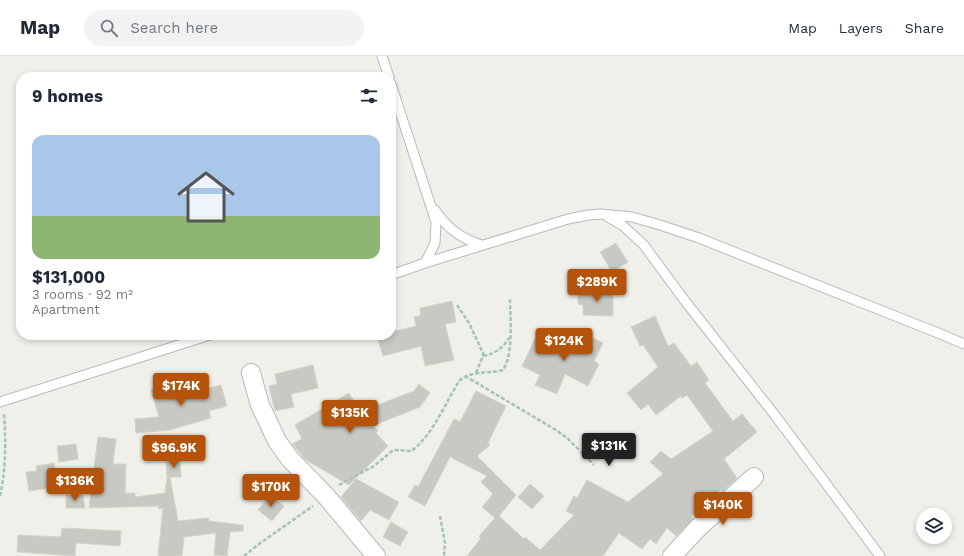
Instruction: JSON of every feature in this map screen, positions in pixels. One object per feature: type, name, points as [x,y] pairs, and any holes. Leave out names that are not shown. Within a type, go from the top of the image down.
[{"type":"street","points":[[250,373],[260,405],[277,441],[290,459],[326,496],[376,556]]},
{"type":"street","points":[[672,556],[698,528],[754,477]]},
{"type":"lane","points":[[382,56],[387,72]]},
{"type":"lane","points":[[396,99],[436,222],[435,243],[425,263]]},
{"type":"lane","points":[[431,206],[450,229],[464,239],[481,245]]},
{"type":"lane","points":[[601,214],[622,225],[643,244],[690,308],[774,414],[880,556]]},
{"type":"lane","points":[[396,273],[481,245],[568,219],[601,214],[632,217],[699,238],[964,344]]},
{"type":"lane","points":[[2,402],[194,340]]},
{"type":"path","points":[[244,556],[346,481],[374,466],[392,451],[412,451],[417,447],[429,431],[460,380],[465,376],[476,373],[496,372],[503,370],[507,363],[510,337],[510,298]]},
{"type":"path","points":[[457,305],[476,335],[481,346],[483,356],[476,373]]},
{"type":"path","points":[[483,356],[501,350],[510,337]]},
{"type":"path","points":[[465,376],[556,430],[567,438],[594,465]]},
{"type":"path","points":[[0,496],[6,462],[6,442],[2,402]]},
{"type":"path","points":[[440,516],[445,543],[444,556]]},
{"type":"building","points":[[616,243],[628,262],[612,272],[600,252]]},
{"type":"building","points":[[578,291],[613,292],[613,316],[583,315],[583,305],[578,304]]},
{"type":"building","points":[[452,301],[456,322],[445,324],[454,360],[425,366],[421,346],[383,356],[378,340],[396,340],[396,331],[416,326],[414,317],[421,315],[420,308]]},
{"type":"building","points":[[655,316],[668,346],[674,343],[691,366],[697,362],[709,380],[705,383],[733,421],[742,414],[757,432],[724,459],[737,478],[722,492],[721,489],[691,517],[693,519],[676,536],[667,528],[656,544],[650,539],[642,549],[619,533],[603,556],[467,556],[481,538],[479,536],[495,518],[482,507],[493,494],[481,482],[487,476],[450,457],[425,506],[408,497],[415,485],[418,487],[454,419],[460,422],[476,391],[506,406],[488,443],[490,445],[477,456],[516,495],[499,516],[524,539],[525,537],[540,550],[574,515],[566,511],[574,496],[577,498],[587,480],[628,502],[663,474],[650,462],[661,451],[671,459],[713,431],[687,395],[682,398],[681,396],[656,415],[648,404],[641,410],[627,393],[658,367],[643,345],[640,346],[631,327]]},
{"type":"building","points":[[581,332],[603,343],[594,361],[599,364],[588,386],[565,374],[557,394],[535,385],[540,375],[522,366],[535,339],[562,352],[565,347],[571,350]]},
{"type":"building","points":[[313,365],[318,388],[291,394],[294,407],[275,411],[269,386],[277,384],[275,374]]},
{"type":"building","points":[[194,381],[197,391],[221,385],[227,406],[209,411],[211,418],[170,430],[136,433],[135,419],[159,417],[151,390],[165,386],[166,390]]},
{"type":"building","points":[[419,384],[430,393],[420,407],[372,426],[378,431],[376,433],[388,446],[349,485],[306,460],[292,444],[302,439],[295,425],[349,393],[360,412],[414,391]]},
{"type":"building","points":[[98,437],[116,439],[113,464],[126,464],[125,493],[135,493],[135,497],[165,493],[167,478],[170,477],[178,521],[208,518],[209,521],[243,525],[243,531],[230,532],[227,556],[214,555],[216,533],[184,537],[182,556],[158,556],[163,508],[159,509],[158,506],[89,508]]},
{"type":"building","points":[[76,444],[78,459],[59,462],[57,446]]},
{"type":"building","points":[[180,461],[181,477],[167,477],[166,462]]},
{"type":"building","points":[[54,463],[58,487],[29,491],[26,472],[37,471],[36,466]]},
{"type":"building","points":[[356,479],[399,502],[389,520],[370,510],[361,521],[341,497]]},
{"type":"building","points":[[530,484],[544,496],[532,509],[518,497]]},
{"type":"building","points":[[66,495],[83,495],[85,508],[66,508]]},
{"type":"building","points":[[270,495],[284,506],[272,521],[258,510]]},
{"type":"building","points":[[391,522],[408,532],[400,546],[383,537]]},
{"type":"building","points":[[62,528],[121,531],[120,546],[76,543],[75,556],[17,552],[18,535],[61,537]]}]
